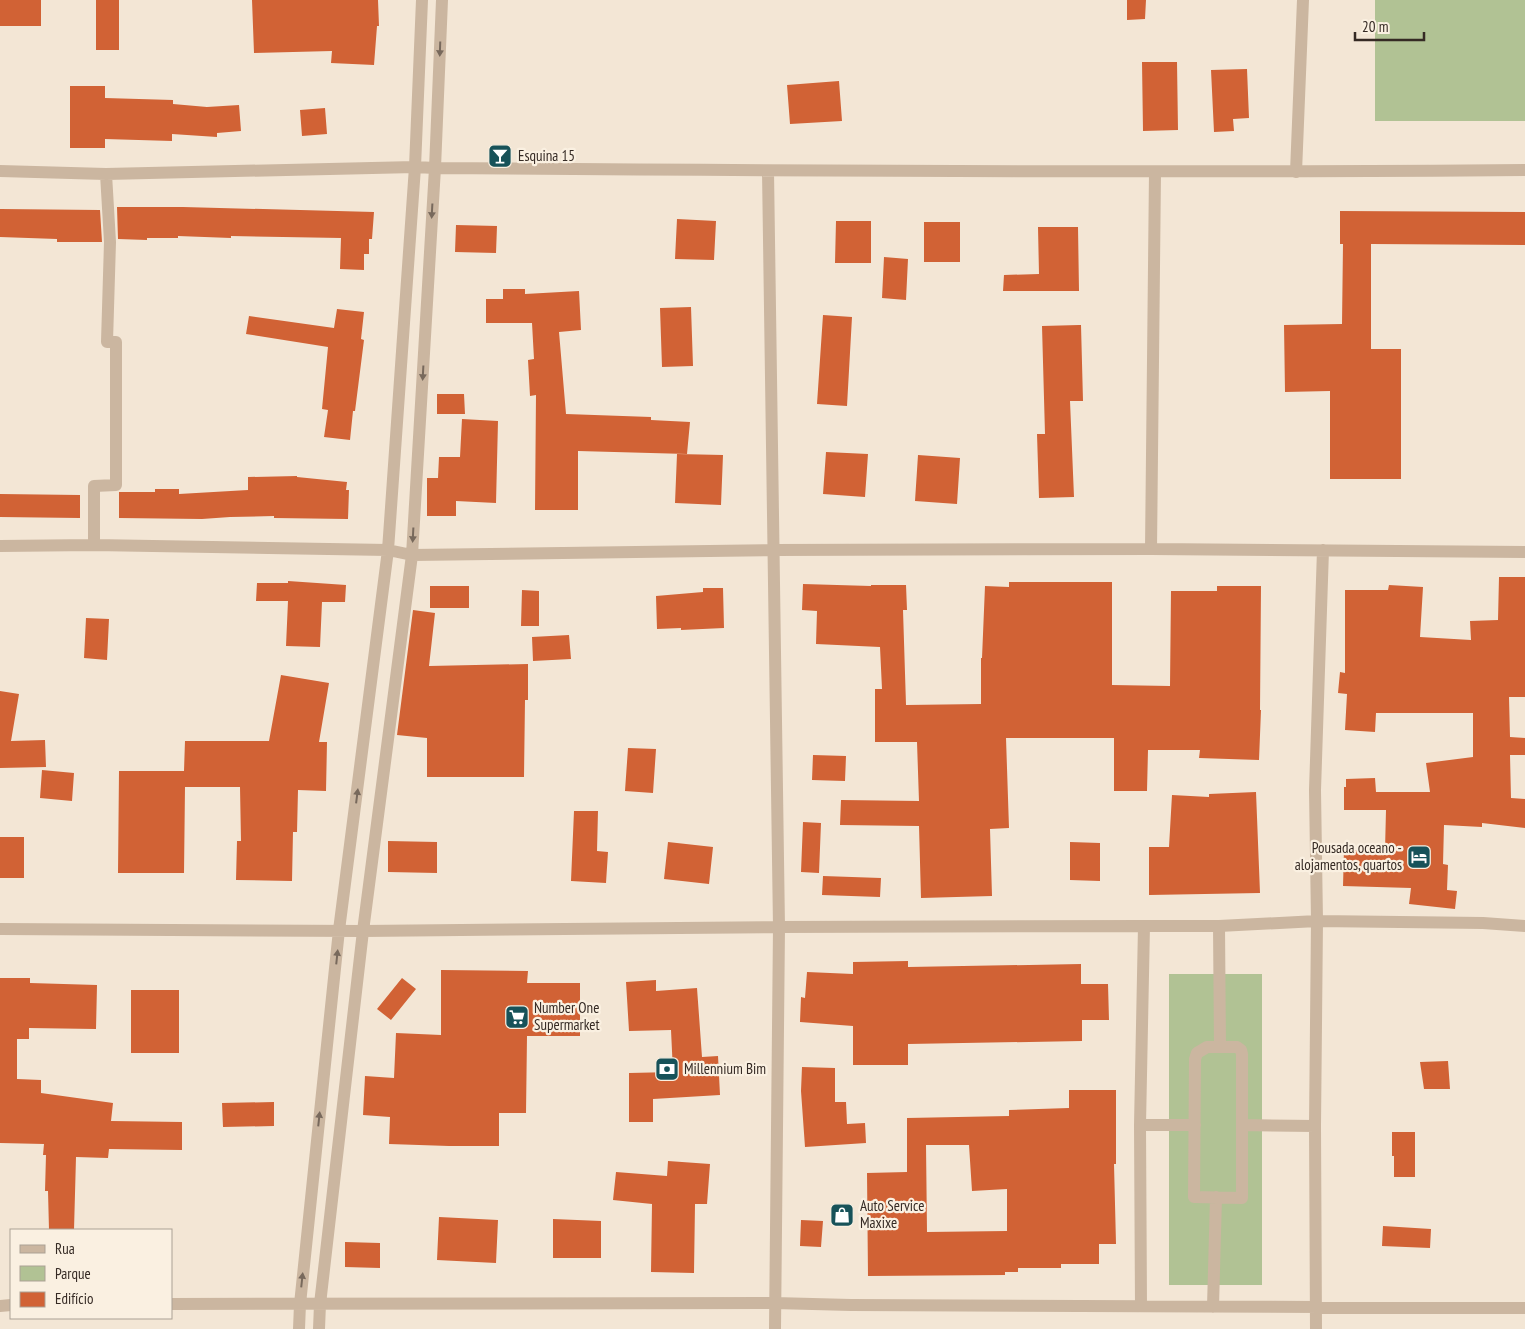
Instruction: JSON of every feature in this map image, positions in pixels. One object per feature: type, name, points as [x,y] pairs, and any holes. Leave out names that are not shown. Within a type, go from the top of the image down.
[{"type":"street","points":[[300,1329],[300,1304],[339,930],[388,550],[416,167],[422,0]]},
{"type":"street","points":[[319,1329],[320,1304],[363,931],[412,555],[435,168],[442,0]]},
{"type":"street","points":[[1296,172],[1303,0]]},
{"type":"street","points":[[0,171],[106,174],[416,167],[768,171],[1296,172],[1525,170]]},
{"type":"street","points":[[768,171],[779,927],[774,1329]]},
{"type":"street","points":[[1151,549],[1155,172]]},
{"type":"street","points":[[94,545],[94,486],[116,485],[116,342],[108,342],[110,242],[106,174]]},
{"type":"street","points":[[0,546],[94,545],[388,550],[412,555],[774,550],[1151,549],[1525,552]]},
{"type":"street","points":[[1316,1329],[1317,921],[1315,790],[1323,550]]},
{"type":"street","points":[[0,929],[363,931],[779,927],[1219,926],[1317,921],[1482,923],[1525,926]]},
{"type":"street","points":[[1141,1306],[1140,1125],[1144,926]]},
{"type":"street","points":[[1219,926],[1220,1047]]},
{"type":"street","points":[[1207,1047],[1237,1047],[1241,1050],[1242,1198],[1194,1197],[1195,1125],[1195,1059],[1197,1053],[1207,1047]]},
{"type":"street","points":[[1146,1125],[1195,1125]]},
{"type":"street","points":[[1242,1125],[1315,1126]]},
{"type":"street","points":[[1213,1307],[1216,1197]]},
{"type":"street","points":[[172,1304],[774,1303],[1525,1308]]},
{"type":"green space","points":[[1375,0],[1525,0],[1525,121],[1375,121]]},
{"type":"green space","points":[[1169,974],[1262,974],[1262,1285],[1169,1285]]},
{"type":"building","points":[[0,0],[41,0],[41,26],[0,26]]},
{"type":"building","points":[[96,0],[119,0],[119,50],[96,50]]},
{"type":"building","points":[[252,0],[378,0],[379,26],[377,26],[374,65],[331,63],[332,51],[254,53]]},
{"type":"building","points":[[1127,0],[1146,0],[1145,19],[1127,20]]},
{"type":"building","points":[[1142,62],[1177,62],[1178,130],[1143,131]]},
{"type":"building","points":[[1247,69],[1249,118],[1233,119],[1234,131],[1214,132],[1211,70]]},
{"type":"building","points":[[839,81],[842,121],[790,124],[787,85]]},
{"type":"building","points":[[70,86],[105,86],[105,98],[173,100],[173,104],[207,107],[239,105],[241,131],[217,133],[217,137],[172,134],[172,141],[105,139],[105,148],[70,148]]},
{"type":"building","points":[[325,108],[327,134],[302,136],[300,110]]},
{"type":"building","points":[[117,207],[374,212],[372,239],[369,239],[369,254],[364,254],[364,270],[340,269],[341,238],[178,236],[178,238],[147,238],[147,240],[118,239]]},
{"type":"building","points":[[0,209],[100,210],[102,242],[57,242],[57,239],[0,237]]},
{"type":"building","points":[[1340,211],[1525,212],[1525,245],[1371,244],[1371,349],[1401,349],[1401,479],[1330,479],[1330,391],[1285,392],[1284,325],[1342,324],[1343,244],[1340,244]]},
{"type":"building","points":[[677,219],[716,221],[714,260],[675,259]]},
{"type":"building","points":[[836,221],[871,221],[871,263],[835,263]]},
{"type":"building","points":[[924,222],[960,222],[960,262],[924,262]]},
{"type":"building","points":[[456,225],[497,226],[496,253],[455,252]]},
{"type":"building","points":[[1038,227],[1078,227],[1079,291],[1003,291],[1004,275],[1039,274]]},
{"type":"building","points":[[884,257],[908,259],[906,300],[882,298]]},
{"type":"building","points":[[503,289],[525,289],[525,294],[579,291],[581,330],[559,332],[566,414],[651,417],[651,420],[690,422],[687,454],[578,451],[578,510],[535,510],[536,395],[530,396],[528,360],[534,359],[532,323],[486,323],[486,299],[503,299]]},
{"type":"building","points":[[691,307],[693,366],[662,367],[660,308]]},
{"type":"building","points":[[337,309],[364,312],[361,339],[364,340],[350,440],[324,437],[328,410],[322,409],[328,347],[246,334],[249,316],[334,328]]},
{"type":"building","points":[[823,315],[852,317],[847,406],[817,404]]},
{"type":"building","points":[[1081,325],[1083,401],[1070,401],[1074,497],[1039,498],[1037,434],[1045,434],[1042,326]]},
{"type":"building","points":[[437,394],[464,394],[465,414],[437,414]]},
{"type":"building","points":[[462,419],[498,421],[496,503],[456,501],[456,516],[427,516],[427,478],[438,478],[439,457],[460,457]]},
{"type":"building","points":[[826,452],[868,454],[865,497],[823,494]]},
{"type":"building","points":[[677,454],[723,455],[721,505],[675,503]]},
{"type":"building","points":[[918,455],[960,458],[957,504],[915,501]]},
{"type":"building","points":[[297,476],[347,482],[346,490],[349,490],[348,519],[274,518],[274,516],[202,519],[119,518],[119,492],[155,492],[155,489],[179,489],[179,494],[248,490],[248,477]]},
{"type":"building","points":[[0,494],[80,495],[80,518],[0,517]]},
{"type":"building","points":[[1499,577],[1525,577],[1525,697],[1509,697],[1510,737],[1525,738],[1525,755],[1510,755],[1511,798],[1525,799],[1525,828],[1482,823],[1482,827],[1444,825],[1443,864],[1448,865],[1447,890],[1457,891],[1455,909],[1409,904],[1411,888],[1343,886],[1344,850],[1385,850],[1386,810],[1344,810],[1346,779],[1375,778],[1376,792],[1430,792],[1426,763],[1473,757],[1473,713],[1376,713],[1375,732],[1345,730],[1347,694],[1338,693],[1340,672],[1345,673],[1345,590],[1388,590],[1389,585],[1423,587],[1420,637],[1471,640],[1470,621],[1498,620]]},
{"type":"building","points":[[288,581],[346,585],[345,602],[322,602],[320,647],[286,646],[288,601],[256,601],[257,583],[288,583]]},
{"type":"building","points":[[1009,582],[1112,582],[1112,685],[1170,686],[1171,591],[1217,591],[1217,586],[1261,586],[1259,760],[1199,758],[1200,750],[1148,750],[1147,791],[1114,791],[1114,738],[1006,738],[1009,828],[990,829],[992,896],[921,898],[919,826],[840,825],[841,800],[919,801],[917,742],[875,742],[875,689],[882,689],[880,647],[816,644],[817,611],[802,610],[803,584],[906,585],[907,610],[903,610],[906,705],[981,704],[981,658],[985,586],[1009,587]]},
{"type":"building","points":[[430,586],[469,586],[469,608],[430,608]]},
{"type":"building","points":[[703,588],[723,588],[724,628],[657,629],[656,596],[703,592]]},
{"type":"building","points":[[522,590],[539,591],[539,626],[521,626]]},
{"type":"building","points":[[413,610],[435,613],[429,666],[528,664],[528,700],[525,700],[524,777],[427,777],[427,738],[397,735]]},
{"type":"building","points":[[86,618],[109,619],[107,660],[84,658]]},
{"type":"building","points":[[569,635],[571,659],[533,661],[532,637]]},
{"type":"building","points":[[281,675],[329,683],[319,742],[327,742],[326,791],[298,790],[297,832],[293,832],[292,881],[236,880],[237,841],[241,841],[240,787],[185,787],[184,873],[118,873],[119,771],[184,771],[185,741],[269,741]]},
{"type":"building","points":[[0,691],[19,694],[11,741],[45,740],[46,767],[0,768]]},
{"type":"building","points":[[628,748],[656,749],[653,793],[625,791]]},
{"type":"building","points":[[813,755],[846,756],[845,781],[812,780]]},
{"type":"building","points":[[42,770],[74,773],[72,801],[40,798]]},
{"type":"building","points":[[1256,792],[1260,893],[1149,895],[1149,847],[1169,847],[1172,795],[1209,797],[1209,794]]},
{"type":"building","points":[[574,811],[598,811],[597,851],[608,852],[606,883],[571,881]]},
{"type":"building","points":[[803,822],[821,823],[819,873],[801,872]]},
{"type":"building","points":[[0,837],[24,837],[24,878],[0,878]]},
{"type":"building","points":[[388,841],[437,842],[437,873],[388,872]]},
{"type":"building","points":[[668,842],[713,847],[709,884],[664,879]]},
{"type":"building","points":[[1070,842],[1100,843],[1100,881],[1070,880]]},
{"type":"building","points":[[823,876],[881,878],[880,897],[822,895]]},
{"type":"building","points":[[908,961],[908,967],[1081,964],[1081,984],[1108,984],[1109,1020],[1082,1020],[1082,1041],[908,1044],[908,1065],[853,1065],[853,1026],[800,1022],[801,997],[805,998],[807,972],[853,974],[853,962]]},
{"type":"building","points":[[441,970],[528,971],[527,983],[580,983],[580,1036],[527,1036],[526,1113],[499,1113],[499,1146],[389,1144],[390,1117],[363,1115],[365,1076],[394,1078],[396,1033],[441,1035]]},
{"type":"building","points":[[0,978],[30,978],[30,983],[97,985],[96,1029],[29,1028],[29,1039],[17,1039],[17,1079],[41,1080],[41,1093],[113,1103],[111,1121],[182,1122],[182,1150],[109,1149],[108,1158],[76,1157],[74,1229],[49,1229],[48,1191],[45,1191],[46,1155],[43,1155],[44,1144],[0,1143]]},
{"type":"building","points":[[402,978],[416,989],[391,1020],[377,1009]]},
{"type":"building","points":[[656,980],[656,991],[697,988],[702,1057],[718,1056],[720,1095],[653,1099],[653,1122],[629,1122],[629,1073],[673,1072],[671,1030],[629,1031],[626,982]]},
{"type":"building","points":[[131,990],[179,990],[179,1053],[131,1053]]},
{"type":"building","points":[[1448,1061],[1450,1089],[1424,1089],[1420,1062]]},
{"type":"building","points":[[802,1067],[835,1068],[835,1102],[846,1102],[847,1124],[865,1123],[866,1143],[805,1147],[801,1091]]},
{"type":"building","points":[[1069,1090],[1116,1090],[1116,1164],[1114,1164],[1116,1244],[1099,1244],[1099,1264],[1061,1264],[1061,1268],[1018,1268],[1018,1272],[1005,1272],[1005,1275],[868,1276],[867,1173],[907,1172],[907,1118],[1009,1116],[1009,1110],[1069,1108]],"holes":[[[926,1145],[969,1145],[972,1191],[1007,1189],[1007,1231],[927,1232]]]},
{"type":"building","points":[[274,1102],[274,1126],[223,1127],[222,1103]]},
{"type":"building","points":[[1392,1132],[1415,1132],[1415,1177],[1394,1177]]},
{"type":"building","points":[[668,1161],[710,1164],[707,1204],[695,1204],[694,1273],[651,1272],[652,1204],[613,1200],[616,1172],[667,1176]]},
{"type":"building","points":[[439,1217],[498,1220],[496,1263],[437,1260]]},
{"type":"building","points":[[553,1219],[601,1221],[601,1258],[553,1258]]},
{"type":"building","points":[[801,1220],[823,1221],[821,1247],[800,1246]]},
{"type":"building","points":[[1383,1226],[1431,1229],[1430,1248],[1382,1246]]},
{"type":"building","points":[[345,1242],[380,1243],[380,1268],[345,1267]]},
{"type":"place","name":"Esquina 15","points":[[500,156]]},
{"type":"place","name":"Pousada oceano - alojamentos, quartos","points":[[1419,857]]},
{"type":"place","name":"Number One Supermarket","points":[[517,1017]]},
{"type":"place","name":"Millennium Bim","points":[[667,1069]]},
{"type":"place","name":"Auto Service Maxixe","points":[[842,1215]]}]
